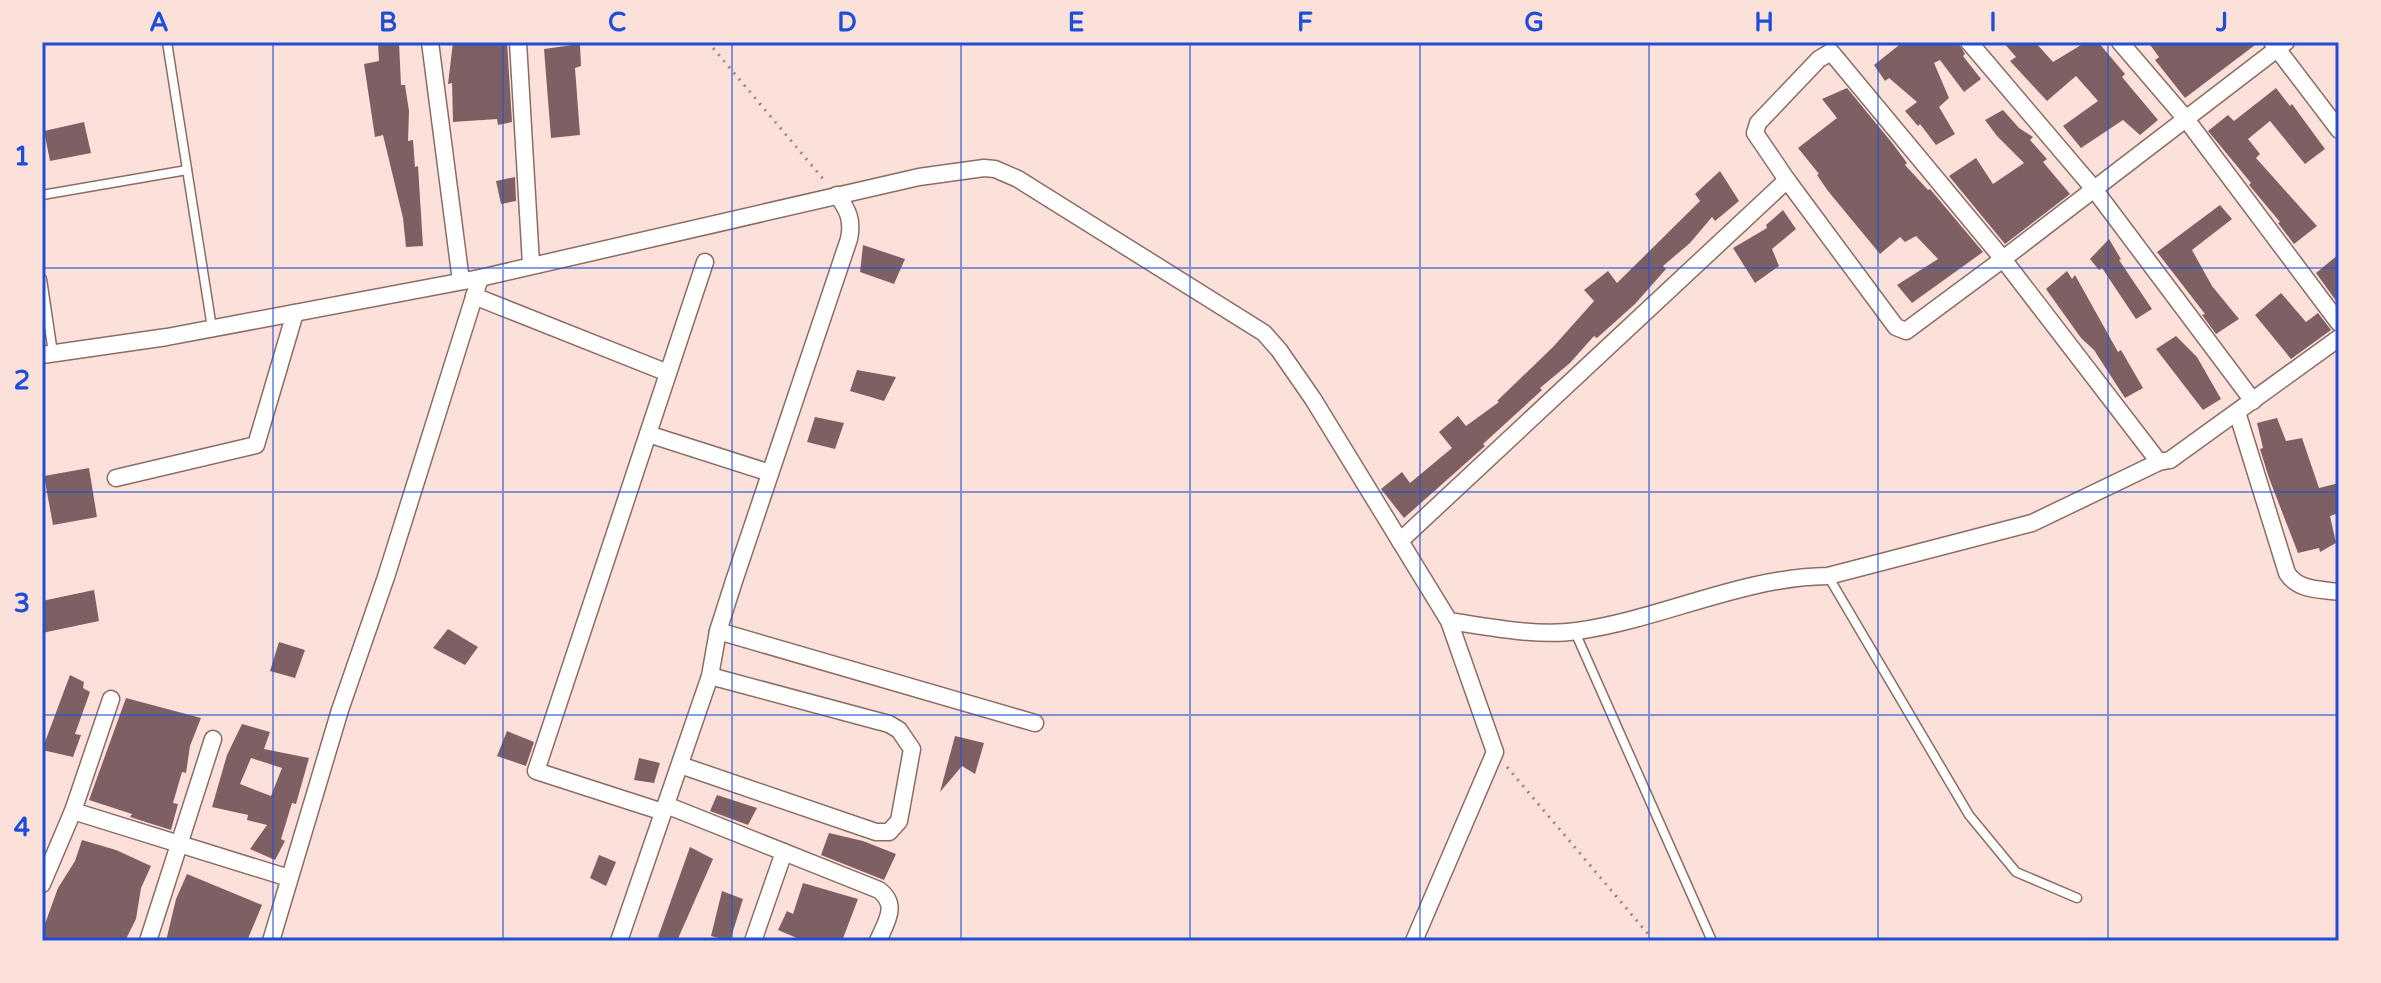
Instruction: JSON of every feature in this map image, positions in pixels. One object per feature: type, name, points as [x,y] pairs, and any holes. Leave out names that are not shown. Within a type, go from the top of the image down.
[{"type":"street","points":[[430,42],[461,281]]},
{"type":"street","points":[[518,42],[531,264]]},
{"type":"street","points":[[1969,42],[2094,189],[2253,401]]},
{"type":"street","points":[[2120,42],[2186,119],[2339,323]]},
{"type":"street","points":[[2159,462],[2003,259],[1831,52],[1819,59],[1758,123],[1755,133],[1787,180],[1896,327],[1906,331],[2003,259],[2186,119],[2278,44],[2339,130]]},
{"type":"street","points":[[48,354],[212,328],[480,278],[919,177],[995,169],[1036,189],[1264,333],[1313,399],[1449,621],[1495,752],[1414,941]]},
{"type":"street","points":[[1400,541],[1787,180]]},
{"type":"street","points":[[619,941],[710,676],[718,631],[849,239],[852,225],[837,195]]},
{"type":"street","points":[[705,262],[536,771],[664,809],[879,890],[886,895],[892,907],[878,941]]},
{"type":"street","points":[[271,941],[340,710],[391,562],[480,278]]},
{"type":"street","points":[[474,296],[668,373]]},
{"type":"street","points":[[116,478],[256,445],[295,313]]},
{"type":"street","points":[[1449,621],[1515,630],[1575,632],[1698,599],[1807,576],[1828,576],[2032,523],[2159,462],[2170,460],[2336,340],[2339,360]]},
{"type":"street","points":[[2237,412],[2287,573],[2292,581],[2301,586],[2339,592]]},
{"type":"street","points":[[648,434],[770,473]]},
{"type":"street","points":[[718,631],[1035,723]]},
{"type":"street","points":[[680,765],[876,832],[889,832],[899,821],[912,749],[899,730],[889,724],[710,676]]},
{"type":"street","points":[[42,884],[73,811],[111,699]]},
{"type":"street","points":[[148,941],[213,739]]},
{"type":"street","points":[[73,811],[289,878]]},
{"type":"street","points":[[753,941],[784,852]]},
{"type":"lane","points":[[167,42],[212,328]]},
{"type":"lane","points":[[42,195],[187,170]]},
{"type":"lane","points":[[42,279],[48,354]]},
{"type":"lane","points":[[1828,576],[1969,815],[2016,872],[2077,898]]},
{"type":"lane","points":[[1575,632],[1712,941]]},
{"type":"path","points":[[708,42],[837,195]]},
{"type":"path","points":[[1495,752],[1654,941]]},
{"type":"building","points":[[378,42],[399,42],[401,85],[405,85],[409,111],[408,141],[413,140],[415,167],[418,166],[423,246],[406,247],[403,218],[383,135],[375,137],[364,64],[379,61]]},
{"type":"building","points":[[453,42],[507,42],[512,122],[498,125],[497,119],[453,122],[452,83],[448,84]]},
{"type":"building","points":[[1903,42],[1958,42],[1965,54],[1963,56],[1981,79],[1964,92],[1940,60],[1934,63],[1949,98],[1939,107],[1955,134],[1936,145],[1905,111],[1917,102],[1889,78],[1885,81],[1874,65]]},
{"type":"building","points":[[2003,42],[2035,42],[2053,62],[2086,42],[2098,42],[2158,120],[2140,135],[2123,120],[2081,148],[2063,126],[2098,101],[2076,76],[2047,101],[2010,61],[2016,57]]},
{"type":"building","points":[[2148,42],[2259,42],[2185,98],[2155,60],[2159,57]]},
{"type":"building","points":[[580,44],[581,66],[575,68],[580,135],[551,138],[544,49]]},
{"type":"building","points":[[1847,88],[1893,144],[1907,163],[1905,165],[1930,189],[1983,252],[1912,303],[1897,285],[1938,259],[1916,236],[1905,242],[1900,237],[1880,254],[1828,191],[1798,148],[1837,118],[1822,99]]},
{"type":"building","points":[[2276,88],[2290,106],[2292,104],[2325,149],[2305,164],[2270,121],[2248,139],[2260,154],[2256,158],[2317,226],[2294,244],[2249,185],[2251,183],[2208,131],[2228,115],[2234,121]]},
{"type":"building","points":[[2003,110],[2019,128],[2033,137],[2030,140],[2047,159],[2043,162],[2070,194],[2005,244],[1949,176],[1976,158],[1993,184],[2024,163],[1985,120]]},
{"type":"building","points":[[84,122],[91,153],[50,161],[44,131]]},
{"type":"building","points":[[1720,171],[1739,201],[1715,221],[1712,217],[1690,243],[1663,266],[1666,269],[1635,304],[1597,338],[1594,336],[1570,363],[1483,444],[1485,446],[1404,518],[1381,489],[1402,472],[1410,483],[1452,448],[1439,432],[1458,416],[1466,426],[1499,402],[1594,301],[1584,290],[1608,271],[1617,283],[1700,201],[1695,194]]},
{"type":"building","points":[[515,177],[516,201],[501,204],[496,181]]},
{"type":"building","points":[[2220,205],[2232,219],[2192,250],[2212,286],[2239,319],[2216,334],[2202,315],[2205,314],[2157,252]]},
{"type":"building","points":[[1783,210],[1796,229],[1772,249],[1779,266],[1755,283],[1733,248],[1767,228],[1766,225]]},
{"type":"building","points":[[2109,239],[2119,260],[2152,309],[2136,319],[2102,268],[2099,270],[2090,259]]},
{"type":"building","points":[[863,245],[905,259],[894,284],[860,272]]},
{"type":"building","points":[[2339,254],[2339,305],[2316,273]]},
{"type":"building","points":[[2067,271],[2072,279],[2075,275],[2118,352],[2121,350],[2143,388],[2125,398],[2094,350],[2081,338],[2046,289]]},
{"type":"building","points":[[2281,293],[2306,322],[2318,313],[2331,330],[2291,359],[2255,315]]},
{"type":"building","points":[[2176,336],[2197,357],[2221,399],[2203,410],[2156,349]]},
{"type":"building","points":[[857,370],[896,377],[884,401],[850,391]]},
{"type":"building","points":[[815,417],[844,423],[835,449],[807,442]]},
{"type":"building","points":[[2277,418],[2286,441],[2302,438],[2319,488],[2339,483],[2339,513],[2330,516],[2336,543],[2320,552],[2319,548],[2298,553],[2269,478],[2260,449],[2263,448],[2257,423]]},
{"type":"building","points":[[89,468],[97,517],[53,525],[44,476]]},
{"type":"building","points":[[94,590],[99,621],[42,633],[42,601]]},
{"type":"building","points":[[448,629],[478,647],[465,665],[433,648]]},
{"type":"building","points":[[279,642],[305,650],[295,678],[270,671]]},
{"type":"building","points":[[70,675],[84,682],[83,688],[90,692],[75,734],[81,735],[73,757],[42,750]]},
{"type":"building","points":[[126,698],[201,718],[190,746],[186,773],[182,772],[173,803],[178,804],[171,830],[89,800]]},
{"type":"building","points":[[242,724],[270,732],[264,749],[309,758],[296,804],[292,803],[281,839],[285,841],[275,860],[250,849],[267,825],[247,820],[248,815],[212,807],[227,755]],"holes":[[[251,758],[282,768],[271,796],[240,784]]]},
{"type":"building","points":[[507,731],[534,742],[526,766],[497,756]]},
{"type":"building","points":[[955,736],[984,743],[975,774],[962,766],[940,792]]},
{"type":"building","points":[[639,758],[660,763],[654,783],[634,780]]},
{"type":"building","points":[[717,795],[757,808],[748,825],[710,811]]},
{"type":"building","points":[[829,833],[863,841],[896,854],[884,880],[821,855]]},
{"type":"building","points":[[82,840],[116,850],[151,866],[141,888],[136,919],[125,941],[42,941],[42,932],[58,888],[75,861]]},
{"type":"building","points":[[690,847],[713,859],[677,941],[668,941],[658,937]]},
{"type":"building","points":[[599,855],[616,862],[606,886],[590,878]]},
{"type":"building","points":[[187,874],[262,905],[247,941],[166,941],[176,899]]},
{"type":"building","points":[[803,883],[858,899],[842,941],[804,941],[778,930],[787,911],[793,914]]},
{"type":"building","points":[[722,891],[743,899],[730,941],[711,936]]}]
